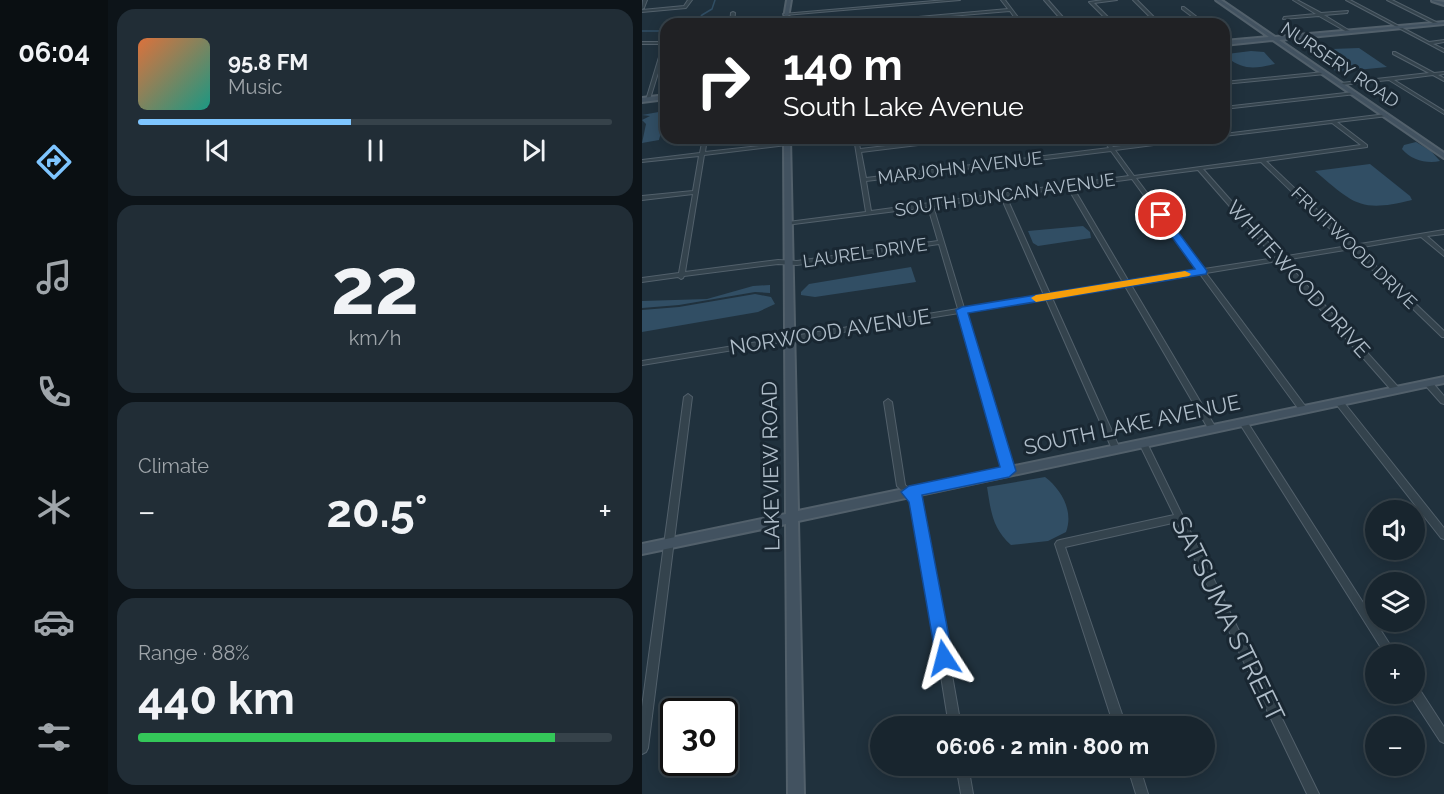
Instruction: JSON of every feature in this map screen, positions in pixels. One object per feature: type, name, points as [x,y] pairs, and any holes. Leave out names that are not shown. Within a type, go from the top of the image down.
[{"type":"street","points":[[645,0],[642,9],[685,7],[690,0]]},
{"type":"street","points":[[784,18],[789,0]]},
{"type":"street","points":[[784,14],[958,0]]},
{"type":"street","points":[[1003,0],[1016,18]]},
{"type":"street","points":[[1046,0],[1062,18]]},
{"type":"street","points":[[1107,18],[1090,2],[1115,0]]},
{"type":"street","points":[[1135,0],[1153,18]]},
{"type":"street","name":"NURSERY ROAD","points":[[1218,0],[1443,154]]},
{"type":"street","points":[[1295,0],[1348,32]]},
{"type":"street","points":[[1348,0],[1444,51]]},
{"type":"street","points":[[1389,0],[1436,23]]},
{"type":"street","points":[[1434,0],[1444,4]]},
{"type":"street","points":[[1183,8],[1196,18]]},
{"type":"street","points":[[914,18],[1010,10]]},
{"type":"street","points":[[1284,18],[1347,12]]},
{"type":"street","points":[[733,13],[733,18]]},
{"type":"street","points":[[1230,42],[1444,22]]},
{"type":"street","points":[[1428,43],[1444,41]]},
{"type":"street","points":[[642,43],[660,43]]},
{"type":"street","points":[[1394,53],[1444,80]]},
{"type":"street","points":[[660,59],[645,99],[660,98]]},
{"type":"street","points":[[1230,82],[1324,73]]},
{"type":"street","points":[[1341,84],[1444,73]]},
{"type":"street","points":[[1390,79],[1444,113]]},
{"type":"street","points":[[1230,107],[1354,93]]},
{"type":"street","points":[[1230,134],[1386,115]]},
{"type":"street","name":"SOUTH DUNCAN AVENUE","points":[[788,224],[1365,147],[1333,122]]},
{"type":"street","points":[[681,277],[704,144]]},
{"type":"street","points":[[642,161],[767,144]]},
{"type":"street","name":"LAKEVIEW ROAD","points":[[787,144],[796,794]]},
{"type":"street","points":[[857,144],[869,213]]},
{"type":"street","points":[[859,151],[917,144]]},
{"type":"street","points":[[1108,144],[1303,409]]},
{"type":"street","name":"MARJOHN AVENUE","points":[[864,180],[1152,144]]},
{"type":"street","name":"FRUITWOOD DRIVE","points":[[1263,161],[1444,335]]},
{"type":"street","name":"WHITEWOOD DRIVE","points":[[1200,169],[1396,390]]},
{"type":"street","points":[[1070,187],[1212,428]]},
{"type":"street","points":[[642,198],[695,192]]},
{"type":"street","points":[[1003,195],[1116,449]]},
{"type":"street","points":[[930,205],[1009,471]]},
{"type":"street","name":"NORWOOD AVENUE","points":[[642,363],[1444,232]]},
{"type":"street","points":[[1422,235],[1444,254]]},
{"type":"street","name":"LAUREL DRIVE","points":[[789,262],[941,242]]},
{"type":"street","points":[[642,280],[789,262]]},
{"type":"street","name":"SOUTH LAKE AVENUE","points":[[642,549],[1444,380]]},
{"type":"street","points":[[1428,383],[1444,400]]},
{"type":"street","points":[[642,748],[688,397]]},
{"type":"street","points":[[888,402],[902,486],[917,500],[953,716]]},
{"type":"street","points":[[1339,402],[1444,535]]},
{"type":"street","points":[[1243,422],[1385,644]]},
{"type":"street","name":"SATSUMA STREET","points":[[1143,443],[1313,794]]},
{"type":"street","points":[[1117,716],[1060,544],[1178,518]]},
{"type":"street","points":[[1422,704],[1444,737]]},
{"type":"street","points":[[964,776],[967,794]]},
{"type":"street","points":[[1136,776],[1142,794]]},
{"type":"water","points":[[1359,48],[1387,67],[1337,72],[1310,54],[1332,49]]},
{"type":"water","points":[[1264,52],[1275,64],[1245,67],[1230,59],[1230,54]]},
{"type":"water","points":[[660,112],[659,140],[642,143],[646,124],[642,120],[650,116],[642,115]]},
{"type":"water","points":[[1416,142],[1431,151],[1440,161],[1420,160],[1410,156],[1402,149],[1404,145]]},
{"type":"water","points":[[1370,164],[1412,200],[1380,206],[1359,203],[1339,191],[1315,171]]},
{"type":"water","points":[[1083,226],[1090,232],[1091,238],[1038,246],[1033,243],[1028,231]]},
{"type":"water","points":[[911,267],[916,282],[815,297],[801,295],[809,284]]},
{"type":"water","points":[[770,285],[770,293],[755,292],[679,305],[642,308],[642,301],[707,299],[753,286]]},
{"type":"water","points":[[755,294],[771,297],[775,304],[758,312],[642,332],[642,310],[679,307]]},
{"type":"water","points":[[1045,477],[1061,494],[1064,501],[1068,516],[1066,532],[1048,541],[1011,545],[996,526],[987,487]]},
{"type":"waterway","points":[[700,18],[712,9],[715,0]]},
{"type":"waterway","points":[[642,31],[659,31]]},
{"type":"slow traffic","points":[[1036,298],[1185,274]]},
{"type":"route","points":[[944,658],[917,500],[909,492],[1009,471],[962,310],[1202,271],[1161,215]]}]
